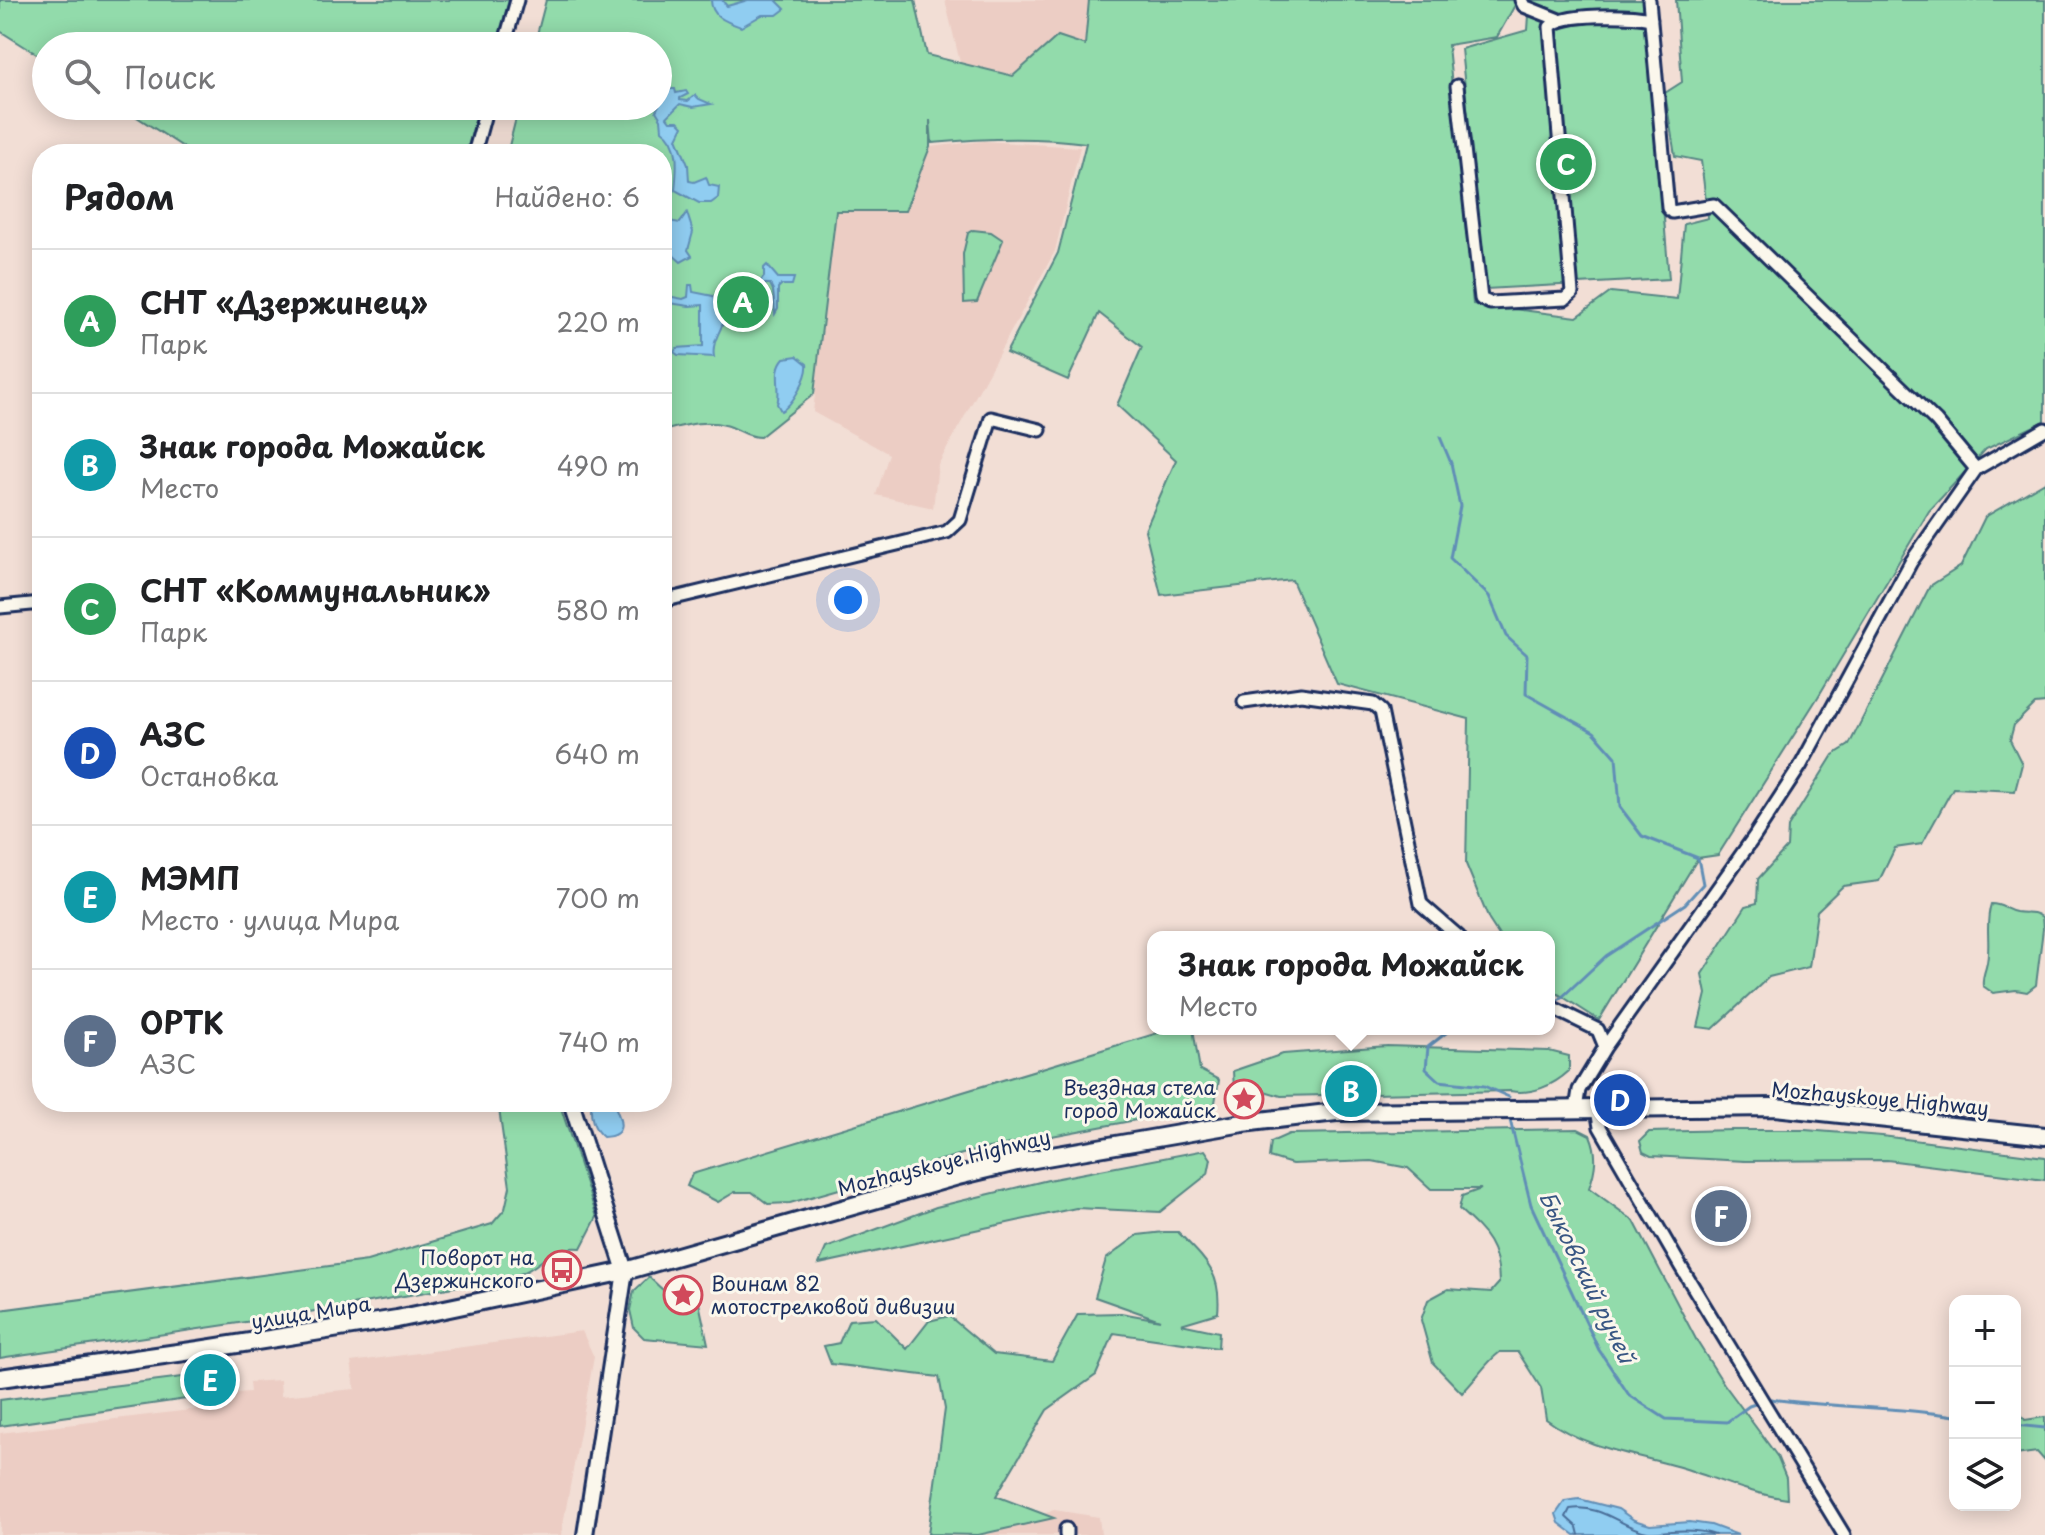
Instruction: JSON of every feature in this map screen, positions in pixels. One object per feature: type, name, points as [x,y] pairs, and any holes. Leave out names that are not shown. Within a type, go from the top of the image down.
[{"type":"main road","name":"Mozhayskoye Highway","points":[[625,1271],[968,1173],[1126,1142],[1323,1113],[1798,1109],[2045,1136]]},
{"type":"main road","name":"улица Мира","points":[[0,1378],[363,1325],[625,1271]]},
{"type":"street","points":[[508,32],[517,0]]},
{"type":"street","points":[[1521,0],[1524,6],[1559,20],[1624,16],[1651,19]]},
{"type":"street","points":[[1649,0],[1668,208],[1672,212],[1714,205],[1936,421],[1976,469]]},
{"type":"street","points":[[1457,86],[1481,299],[1490,303],[1569,298],[1572,293],[1571,278],[1550,34],[1550,27],[1559,20]]},
{"type":"street","points":[[477,144],[483,120]]},
{"type":"street","points":[[672,599],[947,532],[960,520],[991,418],[1040,430]]},
{"type":"street","points":[[1576,1109],[1579,1090],[1605,1047],[1746,849],[1801,765],[1911,562],[1976,469],[2045,429]]},
{"type":"street","points":[[0,607],[32,604]]},
{"type":"street","points":[[1244,702],[1301,694],[1373,704],[1381,711],[1421,904],[1452,931]]},
{"type":"street","points":[[1555,1009],[1598,1030],[1605,1047]]},
{"type":"street","points":[[1597,1109],[1600,1127],[1677,1261],[1844,1535]]},
{"type":"street","points":[[574,1112],[625,1271],[585,1535]]},
{"type":"shaded area","points":[[945,0],[1093,0],[1104,50],[966,87]]},
{"type":"shaded area","points":[[984,141],[1080,147],[1055,251],[938,465],[933,508],[876,495],[889,454],[813,412],[836,211],[905,211],[930,147]]},
{"type":"shaded area","points":[[582,1331],[594,1357],[561,1535],[0,1535],[0,1433],[223,1406],[223,1394],[250,1392],[249,1382],[280,1380],[281,1396],[355,1389],[351,1362]]},
{"type":"shaded area","points":[[1054,1510],[1099,1517],[1101,1535],[986,1535]]},
{"type":"green space","points":[[0,0],[509,0],[500,32],[32,32],[32,51],[0,31]]},
{"type":"green space","points":[[546,0],[915,0],[927,55],[1013,76],[1058,36],[1085,45],[1089,0],[1515,0],[1497,37],[1448,45],[1473,304],[1577,317],[1611,292],[1677,299],[1684,224],[1708,218],[1701,161],[1675,156],[1665,93],[1682,82],[1676,0],[2045,0],[2045,421],[1986,449],[1929,511],[1818,697],[1718,855],[1698,858],[1599,1020],[1555,992],[1555,931],[1496,931],[1489,920],[1466,864],[1469,719],[1337,684],[1292,580],[1161,595],[1145,530],[1176,460],[1117,405],[1142,347],[1099,313],[1068,380],[1006,353],[1058,253],[1086,143],[1009,138],[932,143],[930,120],[930,147],[905,211],[836,211],[814,394],[760,437],[709,423],[672,429],[672,144],[510,144],[516,120],[672,120],[672,32],[538,32]]},
{"type":"green space","points":[[1530,0],[1646,0],[1669,279],[1486,289],[1461,49],[1528,30]]},
{"type":"green space","points":[[142,120],[475,120],[469,144],[179,144]]},
{"type":"green space","points":[[973,230],[991,232],[1003,240],[977,302],[964,303],[963,254],[968,233]]},
{"type":"green space","points":[[2045,482],[2045,703],[2035,704],[2014,725],[2010,740],[2022,764],[2015,791],[1953,788],[1922,844],[1895,848],[1879,881],[1843,886],[1817,911],[1809,967],[1769,977],[1713,1029],[1698,1027],[1706,994],[1702,974],[1746,906],[1757,903],[1758,879],[1787,847],[1788,827],[1833,755],[1849,745],[1930,586],[1961,566],[1985,517]]},
{"type":"green space","points":[[1991,904],[2042,917],[2036,985],[2027,992],[1993,993],[1983,986]]},
{"type":"green space","points":[[1151,1035],[1194,1035],[1200,1070],[1219,1080],[1214,1108],[973,1151],[790,1203],[768,1204],[752,1192],[735,1192],[718,1202],[687,1186],[692,1174]]},
{"type":"green space","points":[[1387,1046],[1549,1051],[1569,1056],[1569,1071],[1549,1085],[1526,1092],[1281,1096],[1245,1085],[1240,1088],[1238,1097],[1234,1090],[1233,1071],[1283,1054]]},
{"type":"green space","points":[[499,1112],[562,1112],[597,1217],[581,1248],[552,1253],[526,1271],[499,1279],[293,1315],[0,1358],[0,1310],[367,1261],[492,1224],[505,1209],[510,1187]]},
{"type":"green space","points":[[1578,1129],[1590,1135],[1594,1149],[1595,1168],[1589,1188],[1634,1221],[1698,1343],[1777,1456],[1786,1478],[1787,1499],[1617,1451],[1563,1430],[1546,1419],[1541,1388],[1518,1352],[1500,1352],[1462,1393],[1433,1363],[1421,1320],[1428,1300],[1448,1289],[1491,1292],[1499,1283],[1496,1259],[1489,1241],[1459,1209],[1462,1196],[1481,1189],[1431,1189],[1408,1168],[1372,1161],[1292,1164],[1269,1157],[1271,1142],[1289,1134]]},
{"type":"green space","points":[[1805,1130],[1882,1136],[2045,1157],[2045,1180],[1887,1160],[1745,1161],[1651,1156],[1643,1152],[1640,1141],[1649,1132]]},
{"type":"green space","points":[[1205,1150],[1211,1159],[1208,1174],[1160,1212],[1076,1208],[819,1264],[826,1248],[936,1207],[1048,1180]]},
{"type":"green space","points":[[1178,1232],[1210,1268],[1217,1287],[1218,1313],[1181,1324],[1219,1332],[1218,1348],[1114,1333],[1096,1375],[1047,1410],[996,1496],[1054,1518],[978,1535],[928,1534],[945,1409],[939,1377],[831,1364],[824,1346],[839,1343],[849,1320],[876,1318],[907,1349],[929,1321],[949,1316],[994,1354],[1052,1361],[1078,1314],[1121,1313],[1160,1320],[1095,1297],[1106,1259],[1138,1235]]},
{"type":"green space","points":[[649,1277],[668,1294],[685,1300],[692,1300],[687,1288],[691,1283],[696,1289],[708,1344],[644,1338],[634,1328],[630,1310],[634,1291]]},
{"type":"green space","points":[[198,1375],[202,1386],[200,1395],[186,1399],[0,1426],[0,1400]]},
{"type":"green space","points":[[2021,1414],[2025,1420],[2045,1417],[2045,1461],[2037,1452],[2021,1454]]},
{"type":"water","points":[[711,0],[722,0],[727,6],[748,0],[776,0],[785,9],[777,15],[762,15],[741,27],[717,15]]},
{"type":"water","points":[[672,89],[676,93],[686,91],[688,94],[680,100],[688,101],[695,95],[711,104],[693,107],[680,104],[672,112]]},
{"type":"water","points":[[661,120],[678,121],[683,126],[677,138],[688,165],[689,181],[706,177],[709,185],[719,187],[718,198],[711,203],[699,203],[675,190],[675,149],[662,130]]},
{"type":"water","points":[[687,213],[693,232],[688,250],[692,256],[681,262],[672,254],[672,222],[680,223]]},
{"type":"water","points":[[767,265],[778,278],[794,278],[792,285],[778,288],[778,309],[775,314],[770,284],[765,284],[760,290],[756,287],[764,277]]},
{"type":"water","points":[[689,285],[692,285],[693,292],[713,296],[727,313],[716,340],[714,357],[678,355],[674,352],[677,348],[703,346],[703,305],[672,303],[672,297],[688,297]]},
{"type":"water","points":[[797,356],[807,364],[803,383],[781,411],[777,404],[780,363],[784,358]]},
{"type":"water","points":[[591,1112],[617,1112],[621,1125],[617,1133],[603,1137]]},
{"type":"water","points":[[1579,1499],[1618,1509],[1634,1520],[1650,1525],[1690,1522],[1711,1525],[1738,1535],[1575,1535],[1559,1523],[1556,1514],[1565,1501]]},
{"type":"waterway","name":"Быковский ручей","points":[[1440,437],[1451,463],[1460,506],[1450,558],[1489,596],[1506,636],[1527,655],[1526,694],[1594,732],[1616,757],[1620,807],[1642,836],[1698,858],[1703,884],[1685,904],[1606,956],[1555,1001]]},
{"type":"waterway","name":"Быковский ручей","points":[[1443,1035],[1428,1047],[1426,1069],[1439,1081],[1484,1086],[1509,1097]]},
{"type":"waterway","name":"Быковский ручей","points":[[1510,1120],[1531,1205],[1599,1350],[1629,1395],[1666,1419],[1727,1422],[1758,1403]]},
{"type":"waterway","name":"Быковский ручей","points":[[1765,1400],[1949,1415]]},
{"type":"waterway","name":"Быковский ручей","points":[[2021,1426],[2045,1428]]},
{"type":"place","name":"СНТ «Коммунальник»","points":[[1566,164]]},
{"type":"place","name":"СНТ «Дзержинец»","points":[[743,302]]},
{"type":"place","name":"Знак города Можайск","points":[[1351,1091]]},
{"type":"place","name":"Въездная стела город Можайск","points":[[1244,1099]]},
{"type":"place","name":"АЗС","points":[[1620,1100]]},
{"type":"place","name":"ОРТК","points":[[1721,1216]]},
{"type":"place","name":"Поворот на Дзержинского","points":[[562,1270]]},
{"type":"place","name":"Воинам 82 мотострелковой дивизии","points":[[683,1295]]},
{"type":"place","name":"МЭМП","points":[[210,1380]]}]
